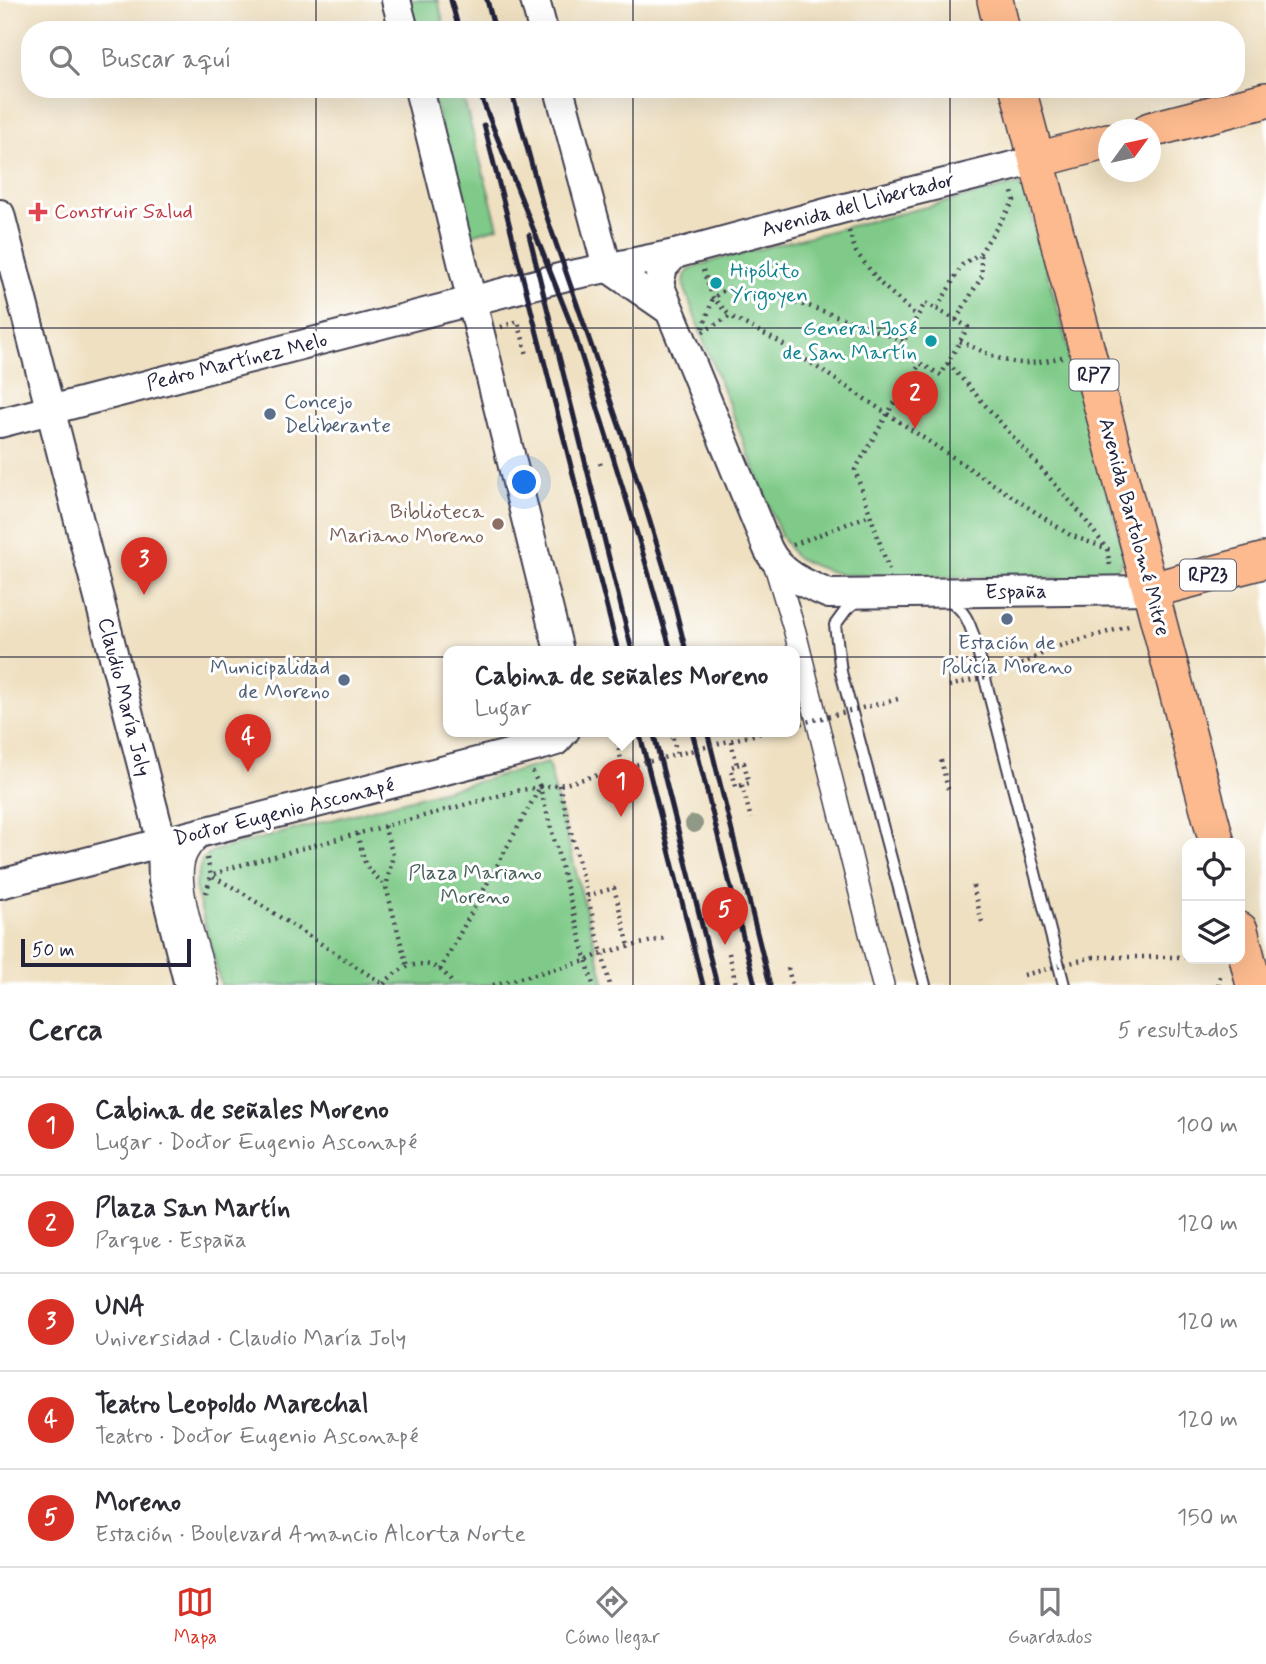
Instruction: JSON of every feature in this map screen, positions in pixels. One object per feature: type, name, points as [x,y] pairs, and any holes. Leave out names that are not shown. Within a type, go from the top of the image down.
[{"type":"main road","points":[[995,0],[1000,21]]},
{"type":"main road","name":"Avenida Bartolomé Mitre","points":[[1018,98],[1021,164],[1087,351],[1124,550],[1151,590],[1144,625],[1215,838]]},
{"type":"main road","points":[[1161,128],[1266,100]]},
{"type":"main road","name":"Avenida del Libertador","points":[[1021,164],[1098,144]]},
{"type":"main road","name":"España","points":[[1151,590],[1266,560]]},
{"type":"main road","points":[[1245,950],[1254,985]]},
{"type":"street","points":[[396,0],[402,21]]},
{"type":"street","points":[[535,0],[541,21]]},
{"type":"street","points":[[421,98],[558,646]]},
{"type":"street","points":[[561,98],[607,267],[669,310]]},
{"type":"street","name":"Avenida del Libertador","points":[[607,267],[685,251],[1021,164]]},
{"type":"street","name":"Claudio María Joly","points":[[0,214],[162,843],[163,881],[189,985]]},
{"type":"street","points":[[685,251],[663,267],[659,284],[772,556],[798,646]]},
{"type":"street","name":"Pedro Martínez Melo","points":[[0,423],[607,267]]},
{"type":"street","name":"España","points":[[772,556],[795,579],[828,594],[1151,590]]},
{"type":"street","points":[[800,652],[883,985]]},
{"type":"street","name":"Doctor Eugenio Asconapé","points":[[0,884],[543,745],[560,737]]},
{"type":"street","points":[[204,833],[190,845],[183,865],[184,896],[208,985]]},
{"type":"lane","points":[[939,593],[960,607],[972,630],[1064,985]]},
{"type":"lane","points":[[864,594],[846,610],[835,625],[841,672],[925,985]]},
{"type":"path","points":[[937,309],[961,265],[980,253],[1014,201],[1021,164]]},
{"type":"path","points":[[841,209],[856,252],[881,284],[917,316]]},
{"type":"path","points":[[685,251],[713,298],[730,316]]},
{"type":"path","points":[[956,320],[982,276],[980,253]]},
{"type":"path","points":[[701,334],[713,298],[727,288],[795,303],[904,341]]},
{"type":"path","points":[[925,303],[937,309],[968,327],[941,375],[898,351],[925,303]]},
{"type":"path","points":[[484,345],[503,338],[501,327],[518,321],[527,355]]},
{"type":"path","points":[[960,341],[1003,361],[1024,365],[1087,351]]},
{"type":"path","points":[[779,342],[1070,535],[1124,550]]},
{"type":"path","points":[[948,363],[1076,509],[1124,550]]},
{"type":"path","points":[[894,594],[891,576],[855,470],[920,364]]},
{"type":"path","points":[[772,556],[870,515]]},
{"type":"path","points":[[1124,550],[1111,576],[1109,592],[1144,625]]},
{"type":"path","points":[[949,686],[1009,671],[1053,648],[1144,625]]},
{"type":"path","points":[[800,724],[898,699]]},
{"type":"path","points":[[672,737],[677,754]]},
{"type":"path","points":[[211,876],[230,867],[516,791],[562,784],[745,737]]},
{"type":"path","points":[[730,741],[737,765]]},
{"type":"path","points":[[617,743],[623,768]]},
{"type":"path","points":[[941,760],[948,789]]},
{"type":"path","points":[[744,764],[749,783],[742,785],[736,787],[731,767],[744,764]]},
{"type":"path","points":[[531,768],[540,787],[593,985]]},
{"type":"path","points":[[562,784],[610,985]]},
{"type":"path","points":[[742,785],[751,819]]},
{"type":"path","points":[[440,970],[540,787]]},
{"type":"path","points":[[384,826],[393,855],[386,887],[407,966]]},
{"type":"path","points":[[204,833],[211,876],[205,899]]},
{"type":"path","points":[[357,834],[366,866],[386,887]]},
{"type":"path","points":[[211,876],[238,890],[383,985],[394,972],[407,966],[424,964],[440,970],[453,985]]},
{"type":"path","points":[[973,886],[982,922]]},
{"type":"path","points":[[587,896],[614,888],[629,946]]},
{"type":"path","points":[[493,985],[586,961],[602,953],[665,938]]},
{"type":"path","points":[[729,953],[736,985]]},
{"type":"path","points":[[1024,975],[1093,957],[1182,957]]},
{"type":"path","points":[[788,968],[792,985]]},
{"type":"green space","points":[[408,0],[438,0],[443,21],[413,21]]},
{"type":"green space","points":[[433,98],[463,98],[498,227],[468,236]]},
{"type":"green space","points":[[1014,185],[1024,187],[1125,555],[1121,564],[1109,576],[1100,579],[877,576],[842,575],[795,557],[781,536],[701,334],[684,286],[685,276],[690,269],[719,259]]},
{"type":"green space","name":"Plaza Mariano Moreno","points":[[548,763],[605,985],[221,985],[195,887],[202,860],[213,851]]},
{"type":"railway","points":[[451,0],[457,21]]},
{"type":"railway","points":[[487,0],[493,21]]},
{"type":"railway","points":[[482,98],[574,332],[670,646]]},
{"type":"railway","points":[[513,98],[543,206],[631,460],[670,587],[685,646]]},
{"type":"railway","points":[[484,125],[617,646]]},
{"type":"railway","points":[[529,235],[631,646]]},
{"type":"railway","points":[[641,737],[703,985]]},
{"type":"railway","points":[[655,737],[717,985]]},
{"type":"railway","points":[[693,737],[755,985]]},
{"type":"railway","points":[[708,737],[770,985]]},
{"type":"place","name":"Construir Salud","points":[[38,212]]},
{"type":"place","name":"Hipólito Yrigoyen","points":[[716,283]]},
{"type":"place","name":"General José de San Martín","points":[[931,341]]},
{"type":"place","name":"Concejo Deliberante","points":[[270,414]]},
{"type":"place","name":"Plaza San Martín","points":[[915,429]]},
{"type":"place","name":"Biblioteca Mariano Moreno","points":[[498,524]]},
{"type":"place","name":"UNA","points":[[144,595]]},
{"type":"place","name":"Estación de Policía Moreno","points":[[1007,619]]},
{"type":"place","name":"Municipalidad de Moreno","points":[[344,680]]},
{"type":"place","name":"Teatro Leopoldo Marechal","points":[[248,772]]},
{"type":"place","name":"Cabina de señales Moreno","points":[[621,817]]},
{"type":"place","name":"Moreno","points":[[725,945]]}]
